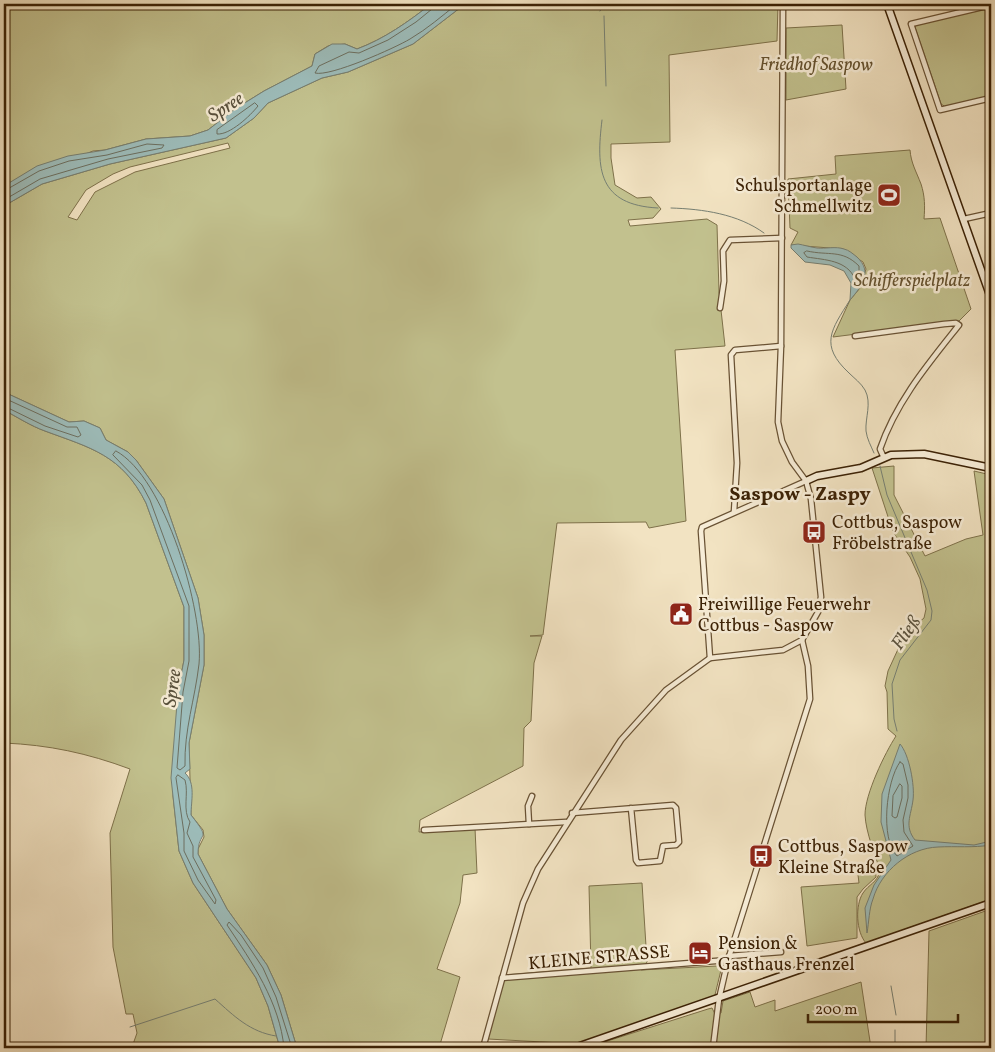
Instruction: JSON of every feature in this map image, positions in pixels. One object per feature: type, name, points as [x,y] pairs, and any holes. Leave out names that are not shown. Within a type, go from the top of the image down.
[{"type":"street","points":[[483,1048],[523,903],[538,869],[612,752],[637,721],[666,690],[710,658],[783,650],[802,640],[818,612],[821,597],[811,499],[806,481],[792,462],[782,441],[778,422],[781,346],[783,4]]},
{"type":"street","points":[[886,4],[991,298]]},
{"type":"street","points":[[991,5],[911,24],[940,110],[991,98]]},
{"type":"street","points":[[964,220],[991,212]]},
{"type":"street","points":[[720,308],[724,281],[723,251],[730,240],[782,238]]},
{"type":"street","points":[[855,336],[944,324],[956,323],[958,325],[913,384],[888,424],[880,449],[884,458]]},
{"type":"street","points":[[734,512],[737,462],[731,355],[735,350],[781,346]]},
{"type":"street","points":[[710,658],[700,531],[702,526],[817,476],[861,468],[890,455],[924,454],[991,468]]},
{"type":"street","points":[[713,1048],[719,999],[729,958],[810,699],[808,664],[802,640]]},
{"type":"street","points":[[529,824],[528,806],[532,796]]},
{"type":"street","points":[[572,813],[673,804],[676,808],[678,842],[676,845],[663,846],[660,861],[638,863],[636,860],[631,808]]},
{"type":"street","points":[[424,830],[566,822]]},
{"type":"street","points":[[574,1048],[991,903]]},
{"type":"street","name":"KLEINE STRASSE","points":[[502,978],[781,952]]},
{"type":"green space","points":[[4,4],[431,4],[396,30],[367,45],[357,49],[345,44],[328,46],[315,54],[312,66],[264,91],[235,109],[208,130],[190,136],[146,139],[105,150],[93,151],[4,186]]},
{"type":"green space","points":[[465,4],[778,4],[777,41],[669,55],[670,142],[611,144],[615,185],[637,198],[651,197],[661,209],[653,218],[628,220],[630,226],[707,219],[717,225],[719,292],[725,346],[675,350],[686,521],[649,528],[646,522],[557,523],[543,635],[530,636],[542,636],[534,663],[531,721],[524,728],[523,766],[420,820],[419,832],[475,828],[477,873],[463,875],[460,903],[437,969],[460,977],[439,1048],[297,1048],[281,995],[267,965],[227,909],[198,854],[198,849],[204,837],[203,830],[191,815],[189,743],[204,665],[204,635],[198,598],[164,499],[136,460],[128,452],[106,440],[100,428],[84,421],[69,422],[4,392],[4,206],[42,184],[110,164],[226,138],[254,118],[268,103],[322,78],[348,72],[413,44]],"holes":[[[228,143],[230,148],[135,172],[95,192],[77,220],[68,217],[86,190],[113,174],[130,167]]]},
{"type":"green space","points":[[991,7],[991,96],[946,107],[941,104],[915,27],[917,24]]},
{"type":"green space","name":"Friedhof Saspow","points":[[842,25],[846,89],[786,100],[786,28]]},
{"type":"green space","name":"Schifferspielplatz","points":[[910,150],[923,193],[924,219],[940,218],[971,309],[959,321],[833,337],[850,300],[860,288],[866,269],[863,262],[843,249],[791,245],[798,232],[790,228],[788,179],[836,174],[835,156]]},
{"type":"green space","points":[[4,410],[35,427],[104,455],[127,474],[146,503],[184,607],[184,660],[178,691],[173,796],[179,851],[193,883],[256,978],[268,1006],[280,1048],[132,1047],[137,1033],[133,1014],[126,1014],[113,947],[110,833],[130,769],[98,758],[68,751],[4,743]]},
{"type":"green space","points":[[894,466],[894,495],[925,556],[966,539],[983,535],[974,471],[991,475],[991,899],[866,943],[859,926],[858,911],[860,898],[865,890],[875,881],[880,871],[867,829],[866,806],[876,774],[896,736],[888,729],[887,692],[885,686],[888,671],[905,634],[924,618],[926,609],[920,579],[910,557],[893,532],[872,468]]},
{"type":"green space","points":[[875,866],[876,877],[857,897],[857,938],[807,946],[801,887],[859,883],[857,867]]},
{"type":"green space","points":[[642,883],[647,962],[641,970],[717,966],[721,970],[714,999],[567,1048],[561,1043],[488,1039],[505,975],[591,968],[589,886]]},
{"type":"green space","points":[[991,909],[991,1048],[926,1048],[929,931]]},
{"type":"green space","points":[[861,982],[871,1048],[597,1048],[598,1044],[708,1009],[712,1008],[715,1014],[721,1013],[723,1001],[750,992],[755,1007],[775,1000],[775,1011]]},
{"type":"water","points":[[431,4],[465,4],[413,44],[348,72],[322,78],[268,103],[254,118],[226,138],[110,164],[42,184],[4,206],[4,186],[37,166],[68,156],[105,150],[146,139],[190,136],[208,130],[235,109],[264,91],[312,66],[315,54],[332,44],[345,44],[357,49],[396,30]]},
{"type":"water","points":[[798,244],[817,248],[841,248],[848,250],[857,257],[862,263],[865,274],[862,284],[850,300],[851,283],[844,271],[830,265],[805,262],[791,248],[791,245]]},
{"type":"water","points":[[4,392],[69,422],[84,421],[100,428],[106,440],[128,452],[136,460],[164,499],[198,598],[204,635],[204,665],[189,743],[190,769],[185,773],[192,787],[191,815],[203,833],[198,854],[227,909],[267,965],[281,995],[297,1048],[280,1048],[268,1006],[256,978],[193,883],[179,851],[171,778],[178,691],[184,660],[184,607],[146,503],[127,474],[104,455],[35,427],[4,410]]},
{"type":"water","points":[[900,744],[909,762],[912,778],[913,800],[909,825],[915,840],[974,845],[991,841],[991,845],[927,848],[898,863],[882,879],[877,889],[871,907],[867,933],[865,908],[874,885],[891,860],[881,822],[882,794]]},
{"type":"waterway","points":[[600,11],[604,4]]},
{"type":"waterway","points":[[604,16],[606,86]]},
{"type":"waterway","points":[[602,120],[600,154],[601,169],[605,181],[612,192],[623,200],[638,205],[658,208]]},
{"type":"waterway","points":[[671,208],[695,210],[732,217],[764,233]]},
{"type":"waterway","name":"Fließ","points":[[850,300],[833,329],[831,346],[840,363],[865,390],[868,400],[866,431],[874,453]]},
{"type":"waterway","name":"Fließ","points":[[880,466],[887,495],[927,590],[932,611],[931,620],[900,660],[892,684],[894,719],[897,731]]},
{"type":"waterway","points":[[891,986],[896,1015]]},
{"type":"waterway","points":[[130,1027],[215,999],[250,1027],[276,1036]]},
{"type":"waterway","points":[[895,1030],[895,1048]]},
{"type":"place","name":"Schulsportanlage Schmellwitz","points":[[889,195]]},
{"type":"place","name":"Cottbus, Saspow Fröbelstraße","points":[[814,532]]},
{"type":"place","name":"Freiwillige Feuerwehr Cottbus - Saspow","points":[[681,614]]},
{"type":"place","name":"Cottbus, Saspow Kleine Straße","points":[[761,856]]},
{"type":"place","name":"Pension & Gasthaus Frenzel","points":[[700,953]]},
{"type":"district","name":"Saspow - Zaspy","points":[[800,493]]},
{"type":"water label","name":"Spree","points":[[225,106]]},
{"type":"water label","name":"Spree","points":[[171,688]]}]
